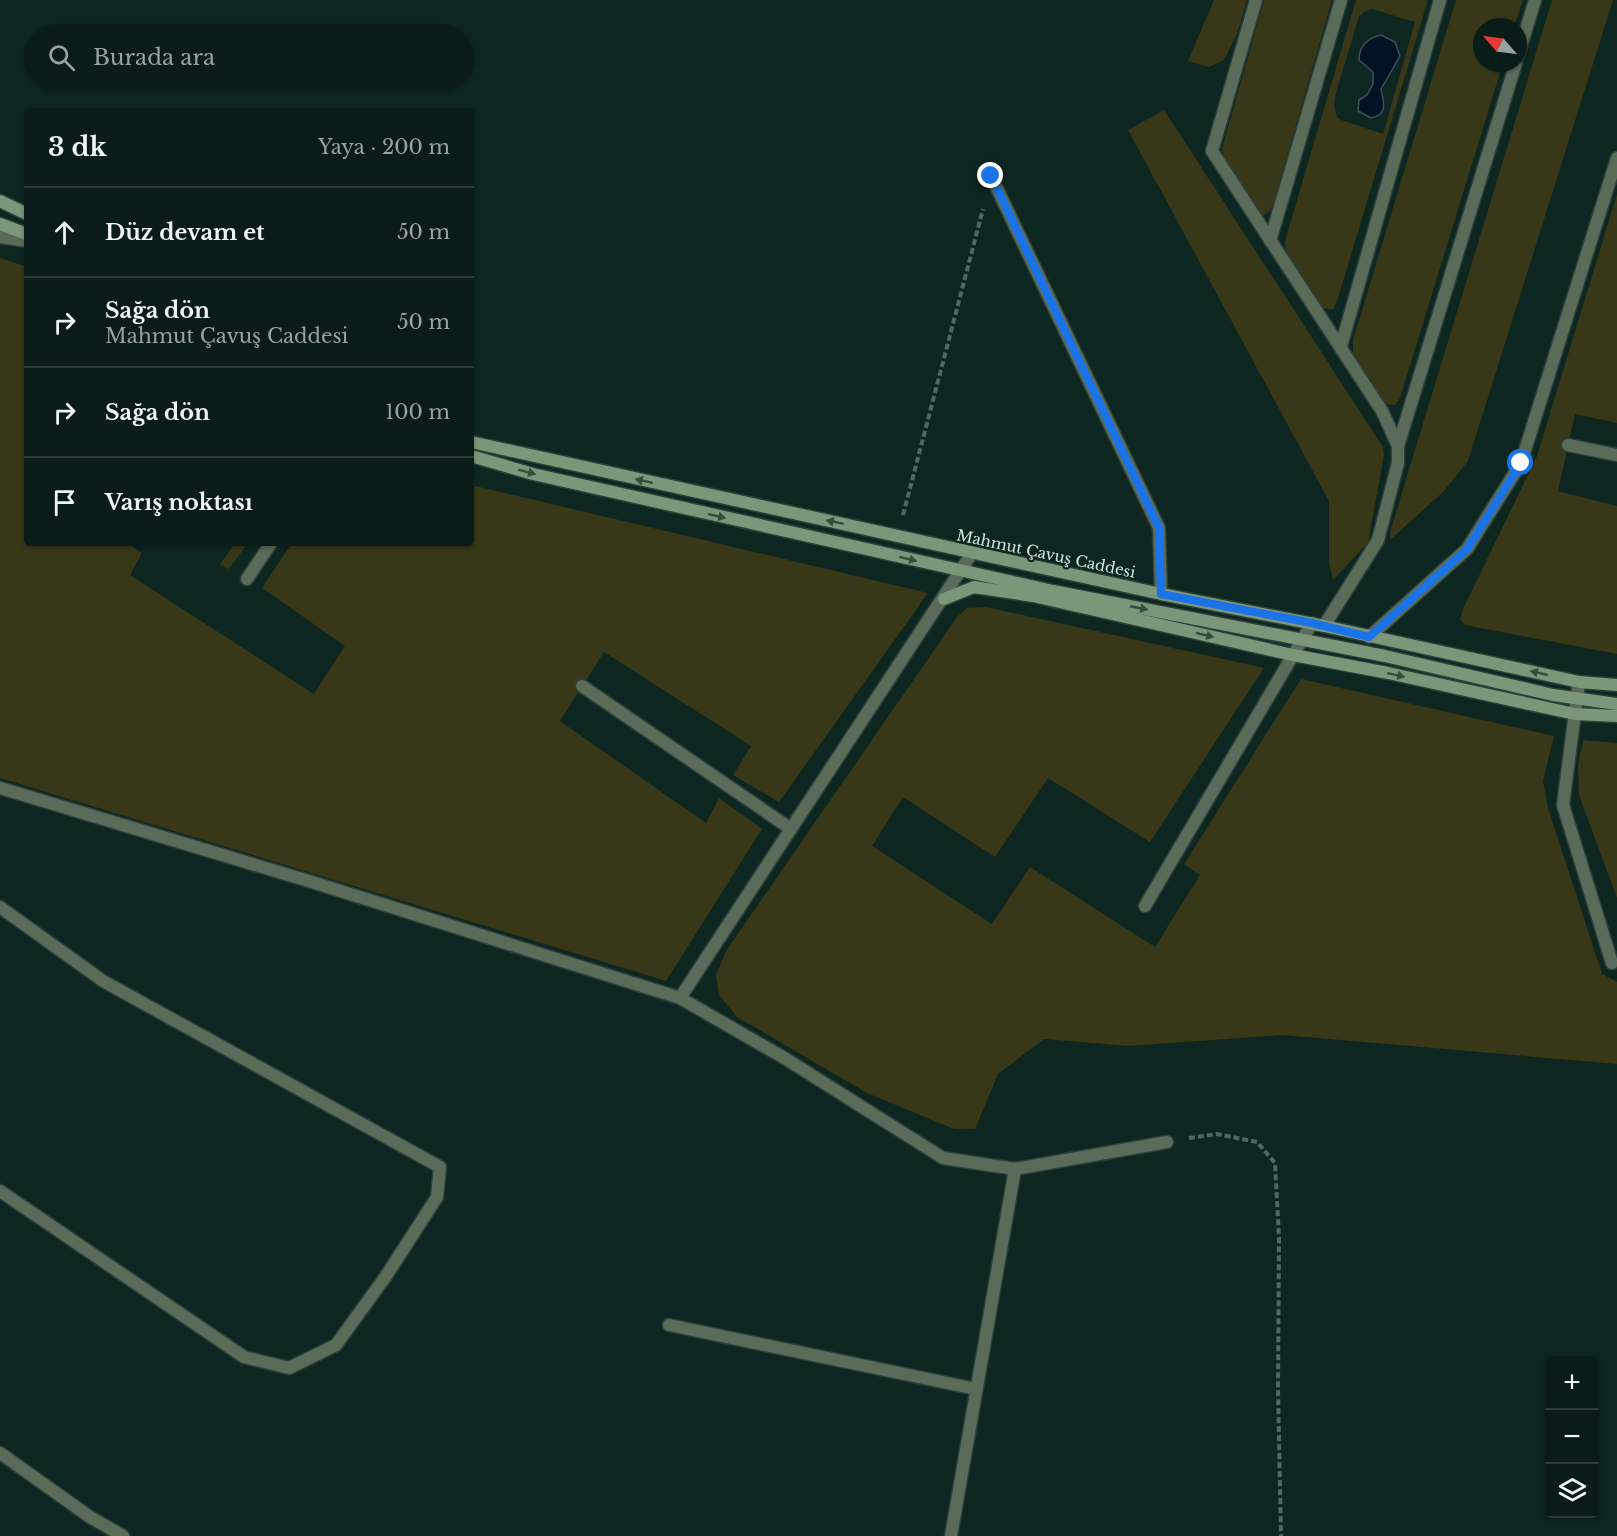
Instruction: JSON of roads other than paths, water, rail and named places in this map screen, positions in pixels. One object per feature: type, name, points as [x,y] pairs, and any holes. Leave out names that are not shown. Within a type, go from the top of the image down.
[{"type":"main road","points":[[0,201],[24,213]]},
{"type":"main road","points":[[0,224],[24,233]]},
{"type":"main road","name":"Mahmut Çavuş Caddesi","points":[[474,443],[1161,594],[1318,625],[1579,682],[1617,685]]},
{"type":"main road","points":[[474,457],[532,474],[961,572],[1385,656],[1576,699],[1617,704]]},
{"type":"main road","points":[[944,599],[974,587],[1033,596],[1293,655],[1398,675],[1575,714],[1617,716]]},
{"type":"street","points":[[1256,0],[1212,151],[1382,411],[1398,446]]},
{"type":"street","points":[[1270,241],[1341,0]]},
{"type":"street","points":[[1341,346],[1440,0]]},
{"type":"street","points":[[1527,26],[1535,0]]},
{"type":"street","points":[[1145,906],[1302,640],[1318,625],[1378,540],[1398,463],[1398,446],[1513,72]]},
{"type":"street","points":[[1369,637],[1467,549],[1521,463],[1617,158]]},
{"type":"street","points":[[991,176],[1159,528],[1161,594]]},
{"type":"street","points":[[0,237],[24,241]]},
{"type":"street","points":[[1568,445],[1617,455]]},
{"type":"street","points":[[247,579],[269,546]]},
{"type":"street","points":[[680,998],[944,599],[972,553]]},
{"type":"street","points":[[1579,682],[1563,805],[1612,963]]},
{"type":"street","points":[[582,686],[791,829]]},
{"type":"street","points":[[0,788],[680,998],[786,1059],[943,1158],[1015,1169],[1167,1142]]},
{"type":"street","points":[[0,907],[103,981],[440,1167],[437,1197],[386,1276],[336,1345],[289,1368],[244,1357],[0,1191]]},
{"type":"street","points":[[951,1536],[1015,1169]]},
{"type":"street","points":[[669,1325],[976,1389]]},
{"type":"street","points":[[0,1453],[90,1516],[123,1536]]},
{"type":"water","points":[[1381,35],[1395,42],[1400,56],[1381,89],[1384,108],[1380,114],[1371,118],[1358,111],[1359,100],[1367,95],[1373,84],[1373,72],[1359,60],[1359,55],[1365,43]]}]
